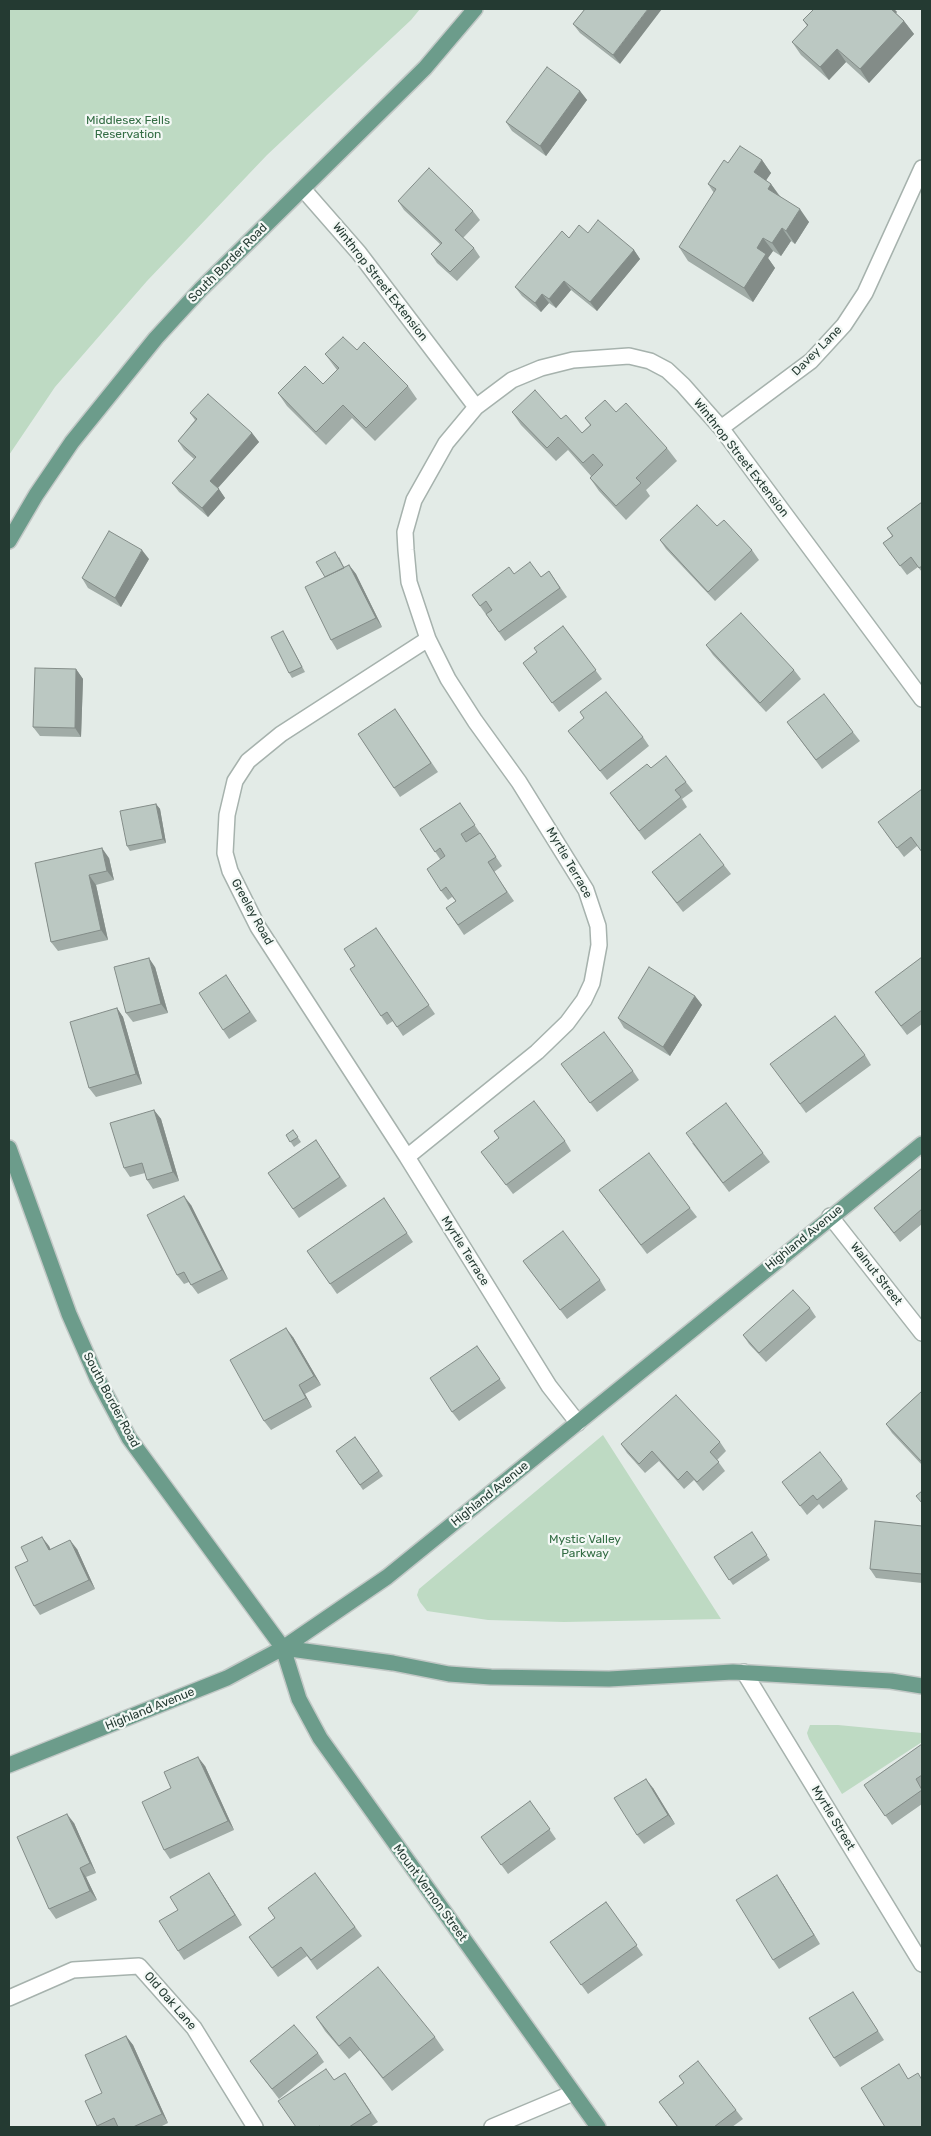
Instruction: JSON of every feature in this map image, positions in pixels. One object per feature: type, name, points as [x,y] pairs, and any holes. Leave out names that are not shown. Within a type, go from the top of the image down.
[{"type":"main road","name":"South Border Road","points":[[9,541],[36,495],[72,442],[144,353],[201,289],[425,68],[475,9]]},
{"type":"main road","name":"Highland Avenue","points":[[9,1765],[227,1678],[284,1648],[386,1577],[830,1216],[922,1144]]},
{"type":"main road","name":"South Border Road","points":[[9,1148],[69,1314],[111,1407],[153,1474],[284,1648]]},
{"type":"main road","points":[[284,1648],[393,1663],[449,1674],[491,1677],[609,1680],[744,1672],[891,1681],[922,1686]]},
{"type":"main road","name":"Mount Vernon Street","points":[[284,1648],[299,1699],[320,1738],[598,2127]]},
{"type":"street","name":"Davey Lane","points":[[721,428],[811,361],[844,325],[865,293],[922,168]]},
{"type":"street","name":"Winthrop Street Extension","points":[[303,189],[359,253],[476,407],[512,380],[541,368],[573,360],[629,356],[650,361],[667,370],[721,428],[922,699]]},
{"type":"street","name":"Myrtle Terrace","points":[[476,407],[446,443],[414,500],[405,532],[410,582],[428,639],[448,679],[524,790],[586,890],[598,926],[599,955],[592,983],[584,1000],[557,1033],[441,1132],[407,1157],[550,1386],[578,1422]]},
{"type":"street","name":"Greeley Road","points":[[407,1157],[258,927],[230,871],[225,853],[227,815],[235,781],[248,761],[281,734],[428,639]]},
{"type":"street","name":"Walnut Street","points":[[830,1216],[922,1332]]},
{"type":"street","name":"Myrtle Street","points":[[744,1672],[922,1964]]},
{"type":"street","name":"Old Oak Lane","points":[[9,1998],[74,1970],[139,1966],[194,2028],[255,2127]]},
{"type":"street","points":[[492,2127],[573,2093]]},
{"type":"green space","name":"Middlesex Fells Reservation","points":[[9,9],[420,9],[411,20],[267,155],[147,281],[55,387],[9,455]]},
{"type":"green space","name":"Mystic Valley Parkway","points":[[603,1435],[721,1619],[564,1622],[488,1620],[427,1611],[417,1595],[419,1589]]},
{"type":"green space","points":[[810,1725],[838,1725],[922,1733],[922,1742],[842,1794],[809,1739],[807,1733]]},
{"type":"building","points":[[585,9],[648,9],[613,55],[573,24]]},
{"type":"building","points":[[814,9],[891,9],[904,21],[860,69],[837,49],[820,67],[792,42],[808,25],[803,20]]},
{"type":"building","points":[[547,67],[580,91],[540,146],[506,122]]},
{"type":"building","points":[[740,146],[762,160],[754,172],[771,184],[768,189],[800,209],[786,231],[782,228],[772,243],[763,238],[757,248],[766,254],[744,288],[679,247],[716,189],[708,184],[724,160],[728,163]]},
{"type":"building","points":[[429,168],[473,211],[455,230],[474,248],[450,272],[431,254],[442,243],[398,201]]},
{"type":"building","points":[[598,220],[634,250],[590,302],[564,281],[549,299],[542,294],[535,303],[515,287],[562,231],[569,238],[579,225],[588,233]]},
{"type":"building","points":[[343,337],[357,350],[364,342],[408,386],[366,428],[343,405],[316,432],[278,393],[305,366],[323,384],[339,368],[325,354]]},
{"type":"building","points":[[535,390],[561,419],[566,415],[582,433],[591,425],[585,418],[605,400],[616,412],[626,403],[667,448],[636,478],[641,483],[616,506],[590,478],[603,465],[593,454],[583,463],[558,437],[547,448],[512,412]]},
{"type":"building","points":[[208,394],[252,433],[210,481],[219,489],[202,508],[172,483],[196,457],[178,441],[197,419],[190,413]]},
{"type":"building","points":[[922,502],[922,566],[919,568],[911,557],[900,566],[883,543],[893,536],[887,528]]},
{"type":"building","points":[[697,505],[717,526],[724,520],[752,550],[708,592],[660,540]]},
{"type":"building","points":[[109,531],[142,550],[115,598],[82,578]]},
{"type":"building","points":[[335,552],[344,568],[325,577],[316,562]]},
{"type":"building","points":[[530,562],[541,577],[549,571],[560,588],[499,632],[486,614],[492,610],[486,601],[480,606],[472,595],[509,567],[514,574]]},
{"type":"building","points":[[349,565],[376,618],[331,640],[305,587]]},
{"type":"building","points":[[741,613],[794,670],[760,703],[706,645]]},
{"type":"building","points":[[563,626],[596,670],[552,703],[523,663],[537,652],[534,648]]},
{"type":"building","points":[[283,631],[302,667],[289,673],[271,637]]},
{"type":"building","points":[[35,668],[76,669],[75,728],[33,727]]},
{"type":"building","points":[[606,692],[643,737],[600,771],[568,731],[584,718],[580,712]]},
{"type":"building","points":[[824,694],[853,732],[816,760],[787,722]]},
{"type":"building","points":[[395,709],[431,763],[394,788],[358,734]]},
{"type":"building","points":[[666,756],[686,782],[675,790],[681,797],[639,831],[610,793],[647,764],[651,768]]},
{"type":"building","points":[[922,789],[922,852],[911,837],[897,848],[878,822]]},
{"type":"building","points":[[460,803],[475,825],[461,834],[466,842],[480,833],[496,857],[488,862],[507,892],[458,925],[446,908],[456,901],[446,887],[441,891],[427,869],[445,856],[440,848],[435,852],[420,829]]},
{"type":"building","points":[[156,804],[163,839],[127,846],[120,811]]},
{"type":"building","points":[[700,834],[724,865],[677,903],[652,872]]},
{"type":"building","points":[[102,848],[107,871],[89,875],[101,930],[51,942],[35,863]]},
{"type":"building","points":[[376,928],[429,1005],[397,1027],[387,1012],[381,1016],[350,969],[355,966],[344,949]]},
{"type":"building","points":[[922,957],[922,1010],[901,1026],[875,992]]},
{"type":"building","points":[[149,958],[161,1004],[126,1013],[114,967]]},
{"type":"building","points":[[649,967],[695,996],[663,1047],[618,1018]]},
{"type":"building","points":[[226,975],[250,1012],[223,1030],[199,993]]},
{"type":"building","points":[[117,1008],[136,1074],[89,1088],[70,1022]]},
{"type":"building","points":[[835,1016],[865,1055],[800,1104],[770,1064]]},
{"type":"building","points":[[604,1032],[633,1071],[590,1103],[561,1064]]},
{"type":"building","points":[[534,1101],[565,1141],[506,1185],[481,1152],[499,1138],[494,1131]]},
{"type":"building","points":[[726,1103],[763,1153],[723,1183],[686,1133]]},
{"type":"building","points":[[154,1110],[173,1172],[147,1180],[142,1163],[124,1168],[110,1123]]},
{"type":"building","points":[[293,1130],[298,1137],[290,1142],[286,1135]]},
{"type":"building","points":[[316,1140],[340,1177],[293,1209],[268,1173]]},
{"type":"building","points":[[649,1153],[690,1208],[641,1245],[599,1190]]},
{"type":"building","points":[[922,1168],[922,1209],[894,1233],[874,1208]]},
{"type":"building","points":[[184,1196],[222,1270],[191,1285],[184,1272],[177,1275],[147,1215]]},
{"type":"building","points":[[384,1198],[407,1233],[330,1284],[307,1251]]},
{"type":"building","points":[[563,1231],[600,1280],[560,1310],[523,1261]]},
{"type":"building","points":[[793,1290],[810,1308],[759,1353],[743,1335]]},
{"type":"building","points":[[286,1328],[314,1376],[299,1385],[306,1398],[264,1421],[230,1360]]},
{"type":"building","points":[[477,1346],[500,1379],[452,1412],[430,1378]]},
{"type":"building","points":[[922,1391],[922,1462],[886,1424]]},
{"type":"building","points":[[676,1395],[720,1442],[710,1452],[719,1462],[697,1482],[687,1471],[678,1480],[652,1451],[639,1464],[621,1444]]},
{"type":"building","points":[[355,1437],[379,1471],[360,1485],[336,1451]]},
{"type":"building","points":[[820,1452],[842,1480],[817,1500],[813,1495],[800,1506],[782,1482]]},
{"type":"building","points":[[922,1491],[922,1503],[916,1496]]},
{"type":"building","points":[[875,1521],[922,1526],[922,1574],[870,1569]]},
{"type":"building","points":[[752,1532],[767,1555],[729,1580],[714,1557]]},
{"type":"building","points":[[42,1537],[49,1550],[70,1540],[89,1580],[34,1606],[15,1567],[28,1561],[21,1547]]},
{"type":"building","points":[[922,1744],[922,1775],[916,1779],[922,1790],[885,1816],[864,1785]]},
{"type":"building","points":[[198,1757],[228,1821],[164,1850],[142,1802],[171,1788],[164,1772]]},
{"type":"building","points":[[646,1779],[668,1815],[637,1835],[614,1798]]},
{"type":"building","points":[[530,1801],[550,1829],[501,1865],[481,1837]]},
{"type":"building","points":[[67,1814],[90,1863],[80,1868],[90,1891],[49,1909],[17,1837]]},
{"type":"building","points":[[209,1873],[235,1915],[178,1951],[159,1921],[178,1910],[170,1897]]},
{"type":"building","points":[[315,1873],[355,1927],[311,1960],[301,1947],[272,1968],[249,1937],[275,1918],[268,1908]]},
{"type":"building","points":[[777,1875],[814,1935],[773,1960],[736,1900]]},
{"type":"building","points":[[606,1902],[637,1945],[581,1985],[550,1942]]},
{"type":"building","points":[[378,1967],[435,2037],[383,2078],[350,2037],[339,2046],[316,2017]]},
{"type":"building","points":[[853,1992],[878,2031],[834,2058],[809,2018]]},
{"type":"building","points":[[294,2025],[318,2053],[272,2089],[250,2061]]},
{"type":"building","points":[[126,2036],[162,2114],[133,2127],[118,2127],[114,2118],[97,2126],[85,2101],[102,2093],[85,2055]]},
{"type":"building","points":[[698,2061],[736,2110],[714,2127],[678,2127],[659,2102],[684,2083],[679,2076]]},
{"type":"building","points":[[899,2064],[908,2079],[918,2073],[922,2080],[922,2127],[885,2127],[861,2088]]},
{"type":"building","points":[[326,2069],[334,2080],[345,2073],[371,2113],[349,2127],[296,2127],[278,2101]]}]
